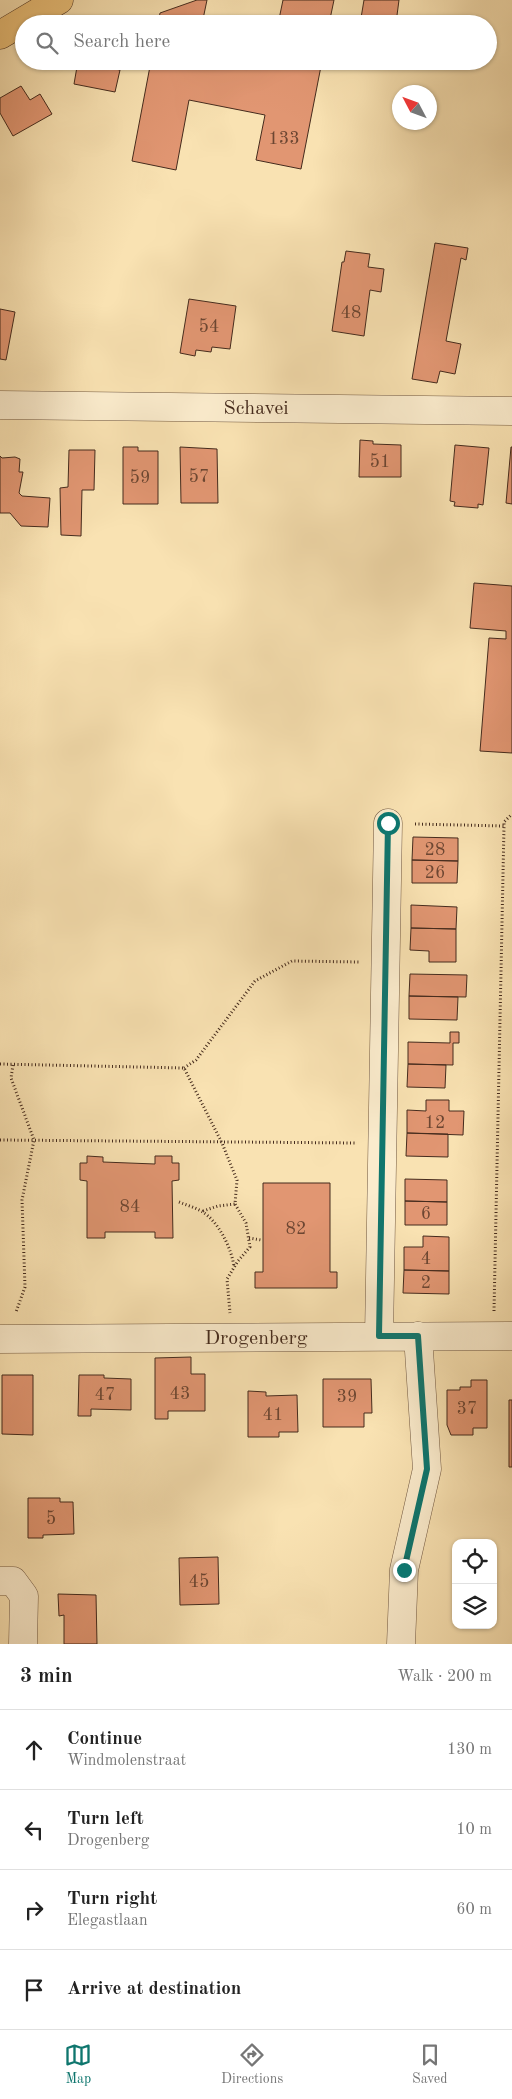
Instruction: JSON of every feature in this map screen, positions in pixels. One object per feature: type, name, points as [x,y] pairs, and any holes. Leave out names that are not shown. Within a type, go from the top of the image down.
[{"type":"main road","points":[[34,15],[59,0]]},
{"type":"main road","points":[[0,35],[15,26]]},
{"type":"street","name":"Schavei","points":[[0,405],[512,411]]},
{"type":"street","points":[[379,1336],[388,823]]},
{"type":"street","points":[[401,1644],[404,1570],[427,1469],[418,1336]]},
{"type":"street","name":"Drogenberg","points":[[4,1339],[503,1336]]},
{"type":"street","points":[[0,1581],[13,1581],[24,1596],[23,1644]]},
{"type":"path","points":[[503,1336],[504,822],[512,814]]},
{"type":"path","points":[[388,823],[504,826]]},
{"type":"path","points":[[0,1064],[184,1068],[196,1060],[255,981],[292,961],[387,963]]},
{"type":"path","points":[[4,1339],[25,1287],[22,1200],[34,1140],[10,1078],[13,1065]]},
{"type":"path","points":[[184,1068],[222,1142],[237,1180],[235,1204],[246,1223],[249,1238],[250,1247],[228,1279],[232,1337]]},
{"type":"path","points":[[0,1140],[383,1143]]},
{"type":"path","points":[[179,1202],[203,1211],[221,1232],[232,1253],[234,1268]]},
{"type":"path","points":[[203,1211],[235,1204]]},
{"type":"path","points":[[249,1238],[260,1240]]},
{"type":"building","points":[[197,0],[207,0],[204,15],[160,15],[160,13]]},
{"type":"building","points":[[283,0],[334,0],[331,15],[280,15]]},
{"type":"building","points":[[364,0],[399,0],[397,15],[362,15]]},
{"type":"building","points":[[76,70],[120,70],[115,92],[74,84]]},
{"type":"building","points":[[149,70],[320,70],[301,169],[256,160],[265,115],[189,100],[176,170],[132,161]]},
{"type":"building","points":[[21,86],[30,100],[40,94],[52,114],[13,136],[0,113],[0,98]]},
{"type":"building","points":[[435,243],[468,248],[466,260],[461,258],[446,341],[461,344],[455,374],[440,371],[437,383],[412,379]]},
{"type":"building","points":[[346,251],[370,254],[368,267],[384,269],[381,292],[370,290],[364,336],[332,331],[342,262],[344,262]]},
{"type":"building","points":[[189,299],[236,306],[230,349],[212,347],[211,352],[196,350],[195,356],[180,353]]},
{"type":"building","points":[[0,309],[15,312],[6,360],[0,359]]},
{"type":"building","points":[[360,440],[373,441],[373,444],[401,445],[401,477],[359,477]]},
{"type":"building","points":[[455,445],[489,448],[483,505],[478,504],[478,508],[454,506],[455,502],[450,501]]},
{"type":"building","points":[[123,447],[138,447],[138,451],[158,451],[158,504],[123,504]]},
{"type":"building","points":[[180,447],[217,449],[218,503],[181,503]]},
{"type":"building","points":[[512,447],[512,504],[506,503]]},
{"type":"building","points":[[69,450],[95,450],[94,490],[82,490],[81,536],[61,535],[60,488],[68,487]]},
{"type":"building","points":[[0,456],[2,458],[15,457],[20,459],[19,472],[23,472],[19,493],[22,496],[50,498],[48,527],[21,526],[10,513],[0,513]]},
{"type":"building","points":[[474,583],[512,586],[512,753],[480,751],[489,638],[506,639],[506,631],[470,628]]},
{"type":"building","points":[[413,837],[458,838],[458,861],[412,860]]},
{"type":"building","points":[[412,860],[458,861],[457,883],[412,883]]},
{"type":"building","points":[[411,905],[457,907],[456,929],[411,928]]},
{"type":"building","points":[[411,928],[456,929],[456,962],[429,962],[429,951],[410,950]]},
{"type":"building","points":[[410,974],[467,975],[466,997],[409,996]]},
{"type":"building","points":[[409,996],[458,997],[457,1020],[409,1019]]},
{"type":"building","points":[[450,1032],[459,1032],[459,1043],[453,1043],[453,1065],[408,1064],[408,1042],[450,1043]]},
{"type":"building","points":[[408,1064],[446,1065],[445,1088],[407,1087]]},
{"type":"building","points":[[426,1100],[449,1100],[449,1111],[464,1111],[463,1135],[407,1133],[407,1110],[426,1111]]},
{"type":"building","points":[[407,1133],[448,1134],[448,1157],[406,1156]]},
{"type":"building","points":[[87,1156],[103,1157],[103,1162],[155,1164],[155,1156],[172,1156],[172,1163],[179,1163],[179,1180],[172,1181],[173,1238],[155,1238],[155,1232],[105,1232],[105,1238],[87,1238],[87,1181],[80,1180],[80,1163],[87,1163]]},
{"type":"building","points":[[405,1179],[447,1180],[447,1202],[405,1201]]},
{"type":"building","points":[[263,1183],[330,1183],[330,1272],[337,1272],[337,1288],[255,1288],[255,1272],[263,1272]]},
{"type":"building","points":[[405,1201],[447,1202],[447,1225],[405,1225]]},
{"type":"building","points":[[423,1236],[449,1237],[449,1271],[404,1270],[404,1247],[423,1247]]},
{"type":"building","points":[[404,1270],[449,1271],[449,1294],[403,1293]]},
{"type":"building","points":[[191,1357],[191,1374],[205,1374],[205,1411],[168,1411],[168,1419],[155,1419],[155,1358]]},
{"type":"building","points":[[2,1375],[33,1375],[33,1435],[2,1434]]},
{"type":"building","points":[[79,1375],[104,1375],[104,1378],[131,1379],[131,1410],[91,1409],[91,1416],[78,1416]]},
{"type":"building","points":[[323,1379],[371,1379],[372,1413],[364,1413],[364,1427],[323,1427]]},
{"type":"building","points":[[471,1380],[487,1380],[487,1428],[473,1428],[473,1435],[451,1435],[447,1425],[447,1390],[460,1390],[460,1387],[471,1387]]},
{"type":"building","points":[[248,1391],[266,1392],[266,1396],[297,1395],[298,1432],[279,1432],[279,1437],[248,1437]]},
{"type":"building","points":[[509,1400],[512,1400],[512,1467],[509,1467]]},
{"type":"building","points":[[28,1498],[60,1498],[60,1502],[73,1502],[74,1534],[43,1535],[43,1538],[28,1538]]},
{"type":"building","points":[[218,1557],[219,1604],[180,1605],[179,1558]]},
{"type":"building","points":[[58,1594],[96,1595],[97,1644],[64,1644],[64,1615],[59,1616]]},
{"type":"route","points":[[388,823],[379,1336],[418,1336],[427,1469],[404,1570]]}]
